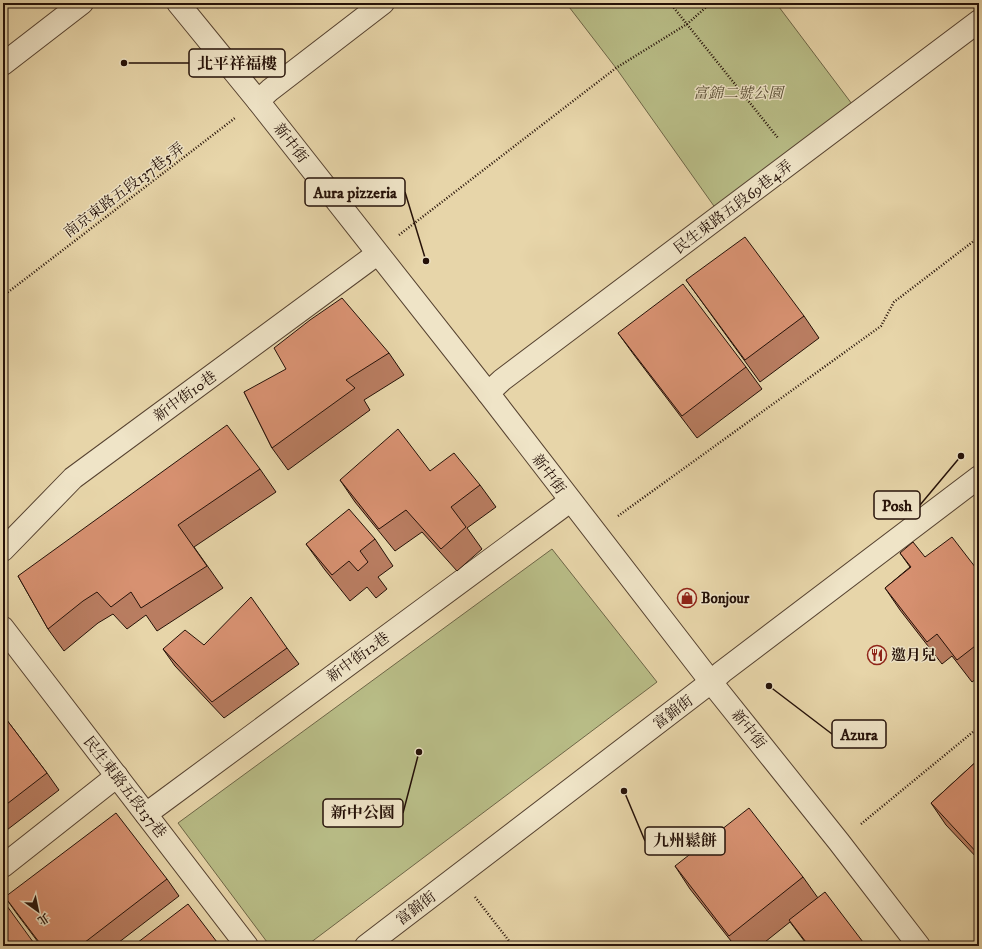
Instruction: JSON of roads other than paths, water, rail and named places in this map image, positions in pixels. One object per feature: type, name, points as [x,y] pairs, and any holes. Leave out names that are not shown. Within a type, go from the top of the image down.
[{"type":"street","points":[[3,64],[82,3]]},
{"type":"street","name":"新中街","points":[[178,3],[258,101],[488,393],[595,534],[839,842],[919,946]]},
{"type":"street","points":[[258,101],[270,90],[383,3]]},
{"type":"street","name":"民生東路五段69巷4弄","points":[[488,393],[502,380],[979,21]]},
{"type":"street","name":"新中街10巷","points":[[3,550],[73,478],[377,254]]},
{"type":"street","name":"富錦街","points":[[366,946],[711,682],[722,672],[979,477]]},
{"type":"street","name":"新中街12巷","points":[[146,814],[570,501]]},
{"type":"street","name":"民生東路五段137巷","points":[[3,628],[247,946]]},
{"type":"street","points":[[3,866],[117,776]]},
{"type":"place","name":"北平祥福樓","points":[[124,63]]},
{"type":"place","name":"Aura pizzeria","points":[[426,261]]},
{"type":"place","name":"Posh","points":[[961,456]]},
{"type":"place","name":"Bonjour","points":[[687,598]]},
{"type":"place","name":"邀月兒","points":[[877,655]]},
{"type":"place","name":"Azura","points":[[769,686]]},
{"type":"place","name":"新中公園","points":[[419,752]]},
{"type":"place","name":"九州鬆餅","points":[[624,791]]},
{"type":"park label","name":"富錦二號公園","points":[[738,93]]}]
